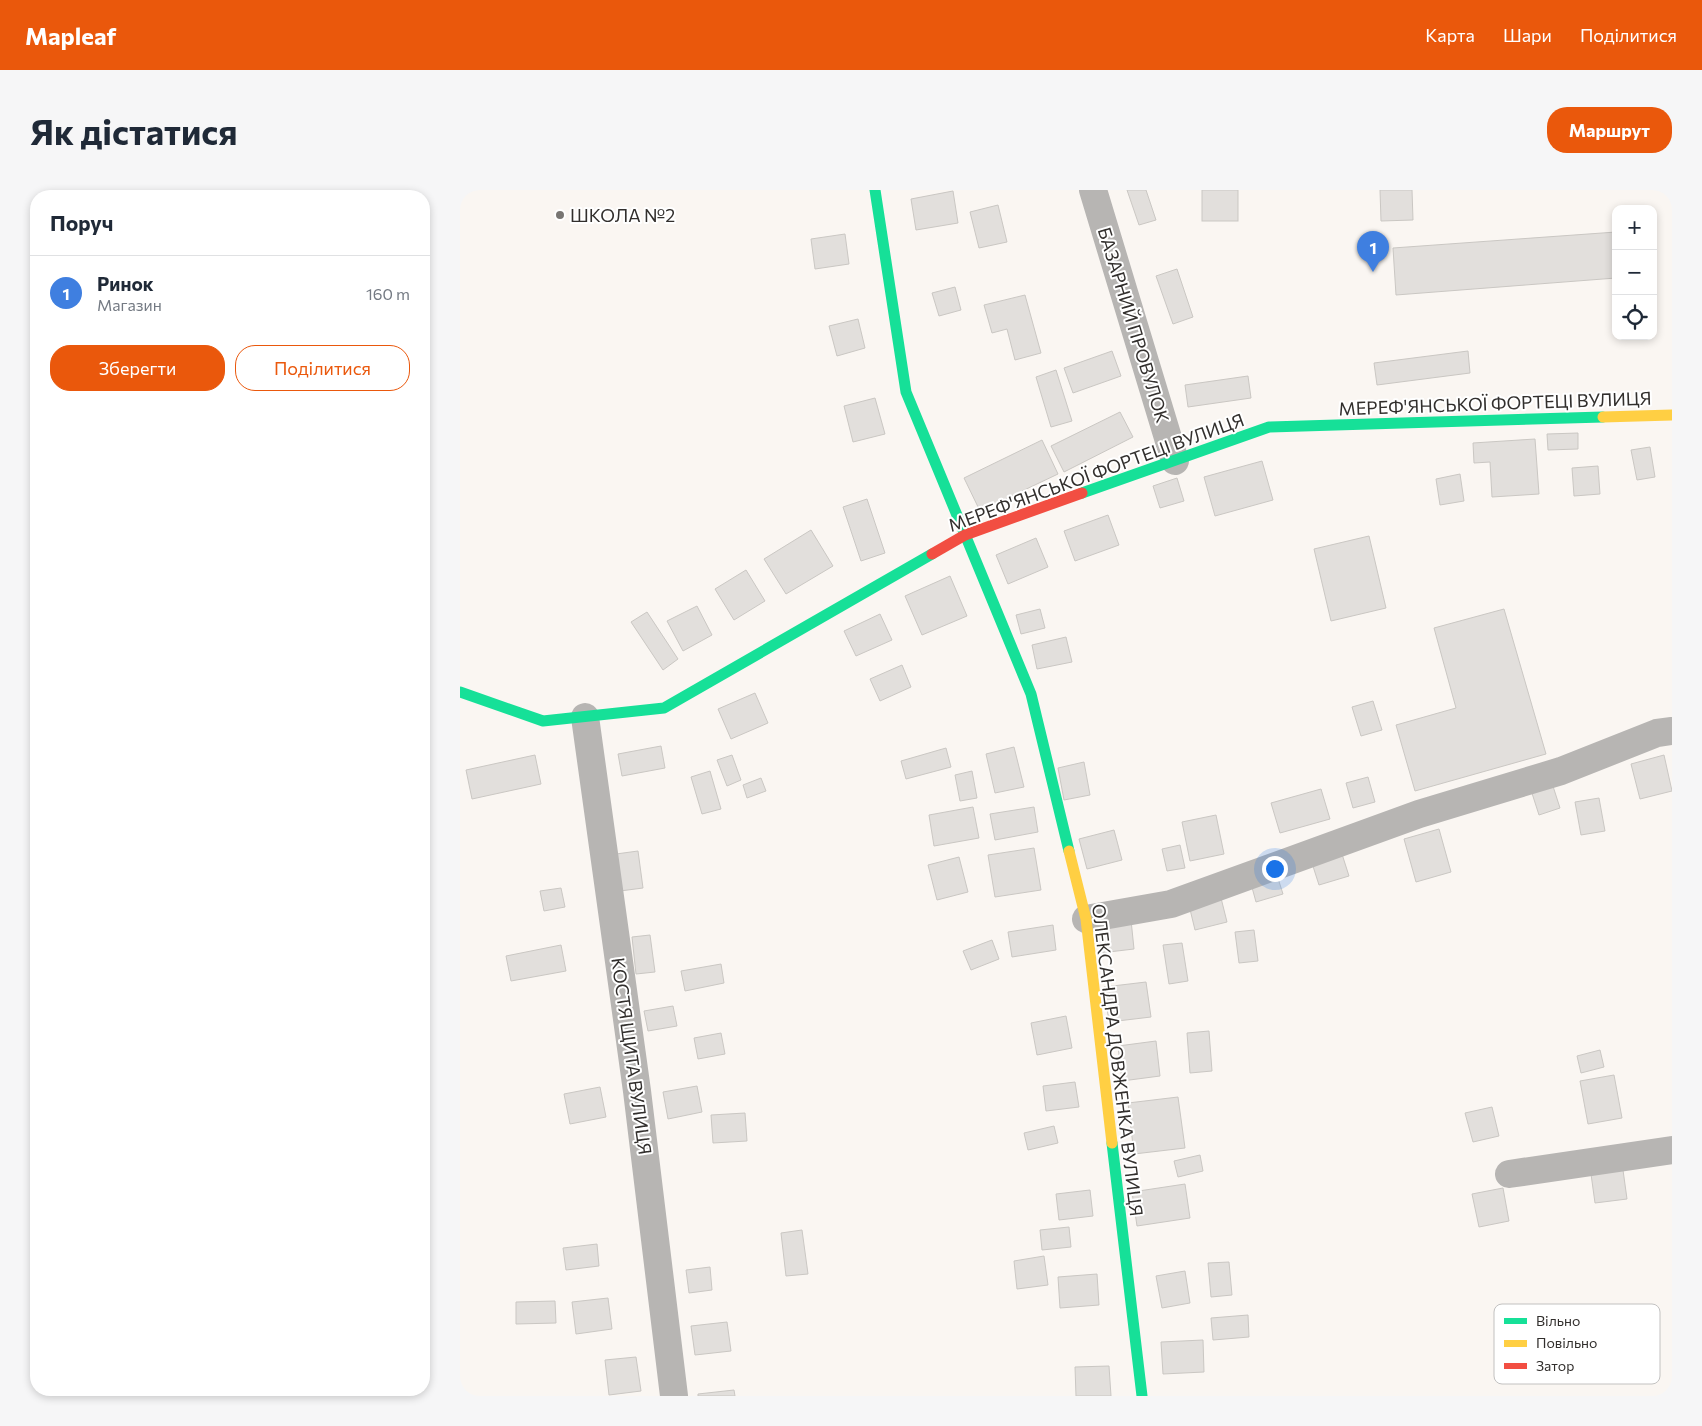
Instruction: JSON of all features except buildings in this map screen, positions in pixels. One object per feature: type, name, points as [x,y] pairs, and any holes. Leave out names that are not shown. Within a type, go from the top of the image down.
[{"type":"street","name":"ОЛЕКСАНДРА ДОВЖЕНКА ВУЛИЦЯ","points":[[876,190],[906,392],[1031,694],[1086,919],[1142,1396]]},
{"type":"street","name":"БАЗАРНИЙ ПРОВУЛОК","points":[[1093,190],[1175,461]]},
{"type":"street","name":"МЕРЕФ'ЯНСЬКОЇ ФОРТЕЦІ ВУЛИЦЯ","points":[[460,692],[543,721],[664,708],[965,535],[1269,427],[1672,415]]},
{"type":"street","name":"КОСТЯ ЩИТА ВУЛИЦЯ","points":[[586,717],[637,1091],[674,1396]]},
{"type":"street","points":[[1086,919],[1171,904],[1419,814],[1561,771],[1657,733],[1672,731]]},
{"type":"street","points":[[1509,1174],[1672,1150]]},
{"type":"traffic: fast","points":[[875,190],[906,392],[1031,694],[1069,851]]},
{"type":"traffic: fast","points":[[1082,493],[1269,427],[1603,417]]},
{"type":"traffic: fast","points":[[460,692],[543,721],[664,708],[932,554]]},
{"type":"traffic: fast","points":[[1112,1143],[1142,1396]]},
{"type":"traffic: slow","points":[[1603,417],[1672,415]]},
{"type":"traffic: slow","points":[[1069,851],[1086,919],[1112,1143]]},
{"type":"traffic: jam","points":[[932,554],[965,535],[1082,493]]},
{"type":"place","name":"ШКОЛА №2","points":[[560,215]]},
{"type":"place","name":"Ринок","points":[[1373,272]]}]
